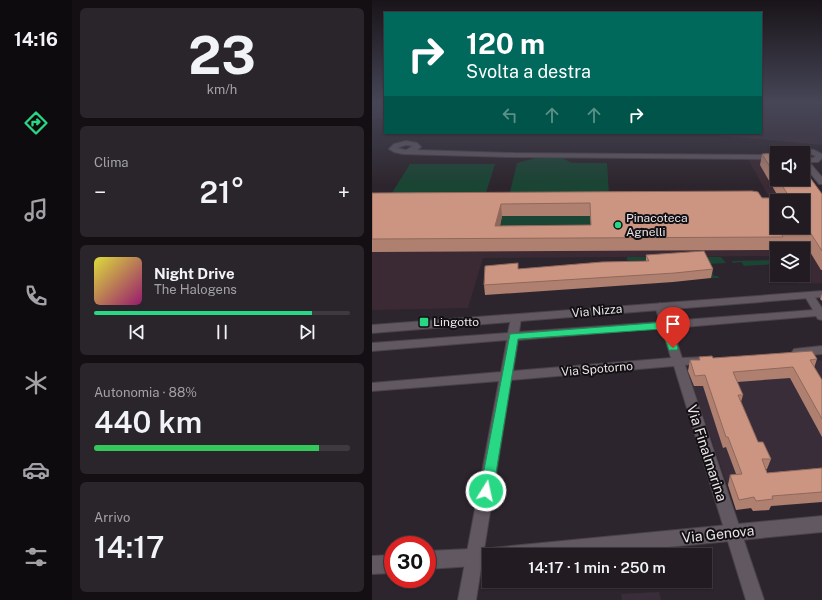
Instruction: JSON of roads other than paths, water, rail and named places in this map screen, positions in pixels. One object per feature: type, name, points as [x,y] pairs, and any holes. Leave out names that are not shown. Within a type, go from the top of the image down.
[{"type":"street","points":[[417,148],[415,144],[406,143],[396,145],[393,148],[396,151],[407,152],[526,156],[770,157]]},
{"type":"street","points":[[407,152],[417,148],[434,150],[514,152],[770,154]]},
{"type":"street","points":[[818,155],[822,170]]},
{"type":"street","points":[[810,167],[822,182]]},
{"type":"street","name":"Via Nizza","points":[[372,329],[822,294]]},
{"type":"street","points":[[372,347],[821,315],[809,295]]},
{"type":"street","name":"Via Finalmarina","points":[[660,306],[754,600]]},
{"type":"street","points":[[483,548],[516,318]]},
{"type":"street","points":[[784,353],[822,350]]},
{"type":"street","name":"Via Spotorno","points":[[372,387],[716,359]]},
{"type":"street","name":"Via Genova","points":[[567,548],[822,524]]},
{"type":"street","points":[[436,559],[482,556],[467,600]]},
{"type":"street","points":[[372,566],[384,565]]},
{"type":"place","name":"Pinacoteca Agnelli","points":[[618,225]]},
{"type":"place","name":"Lingotto","points":[[424,322]]}]
